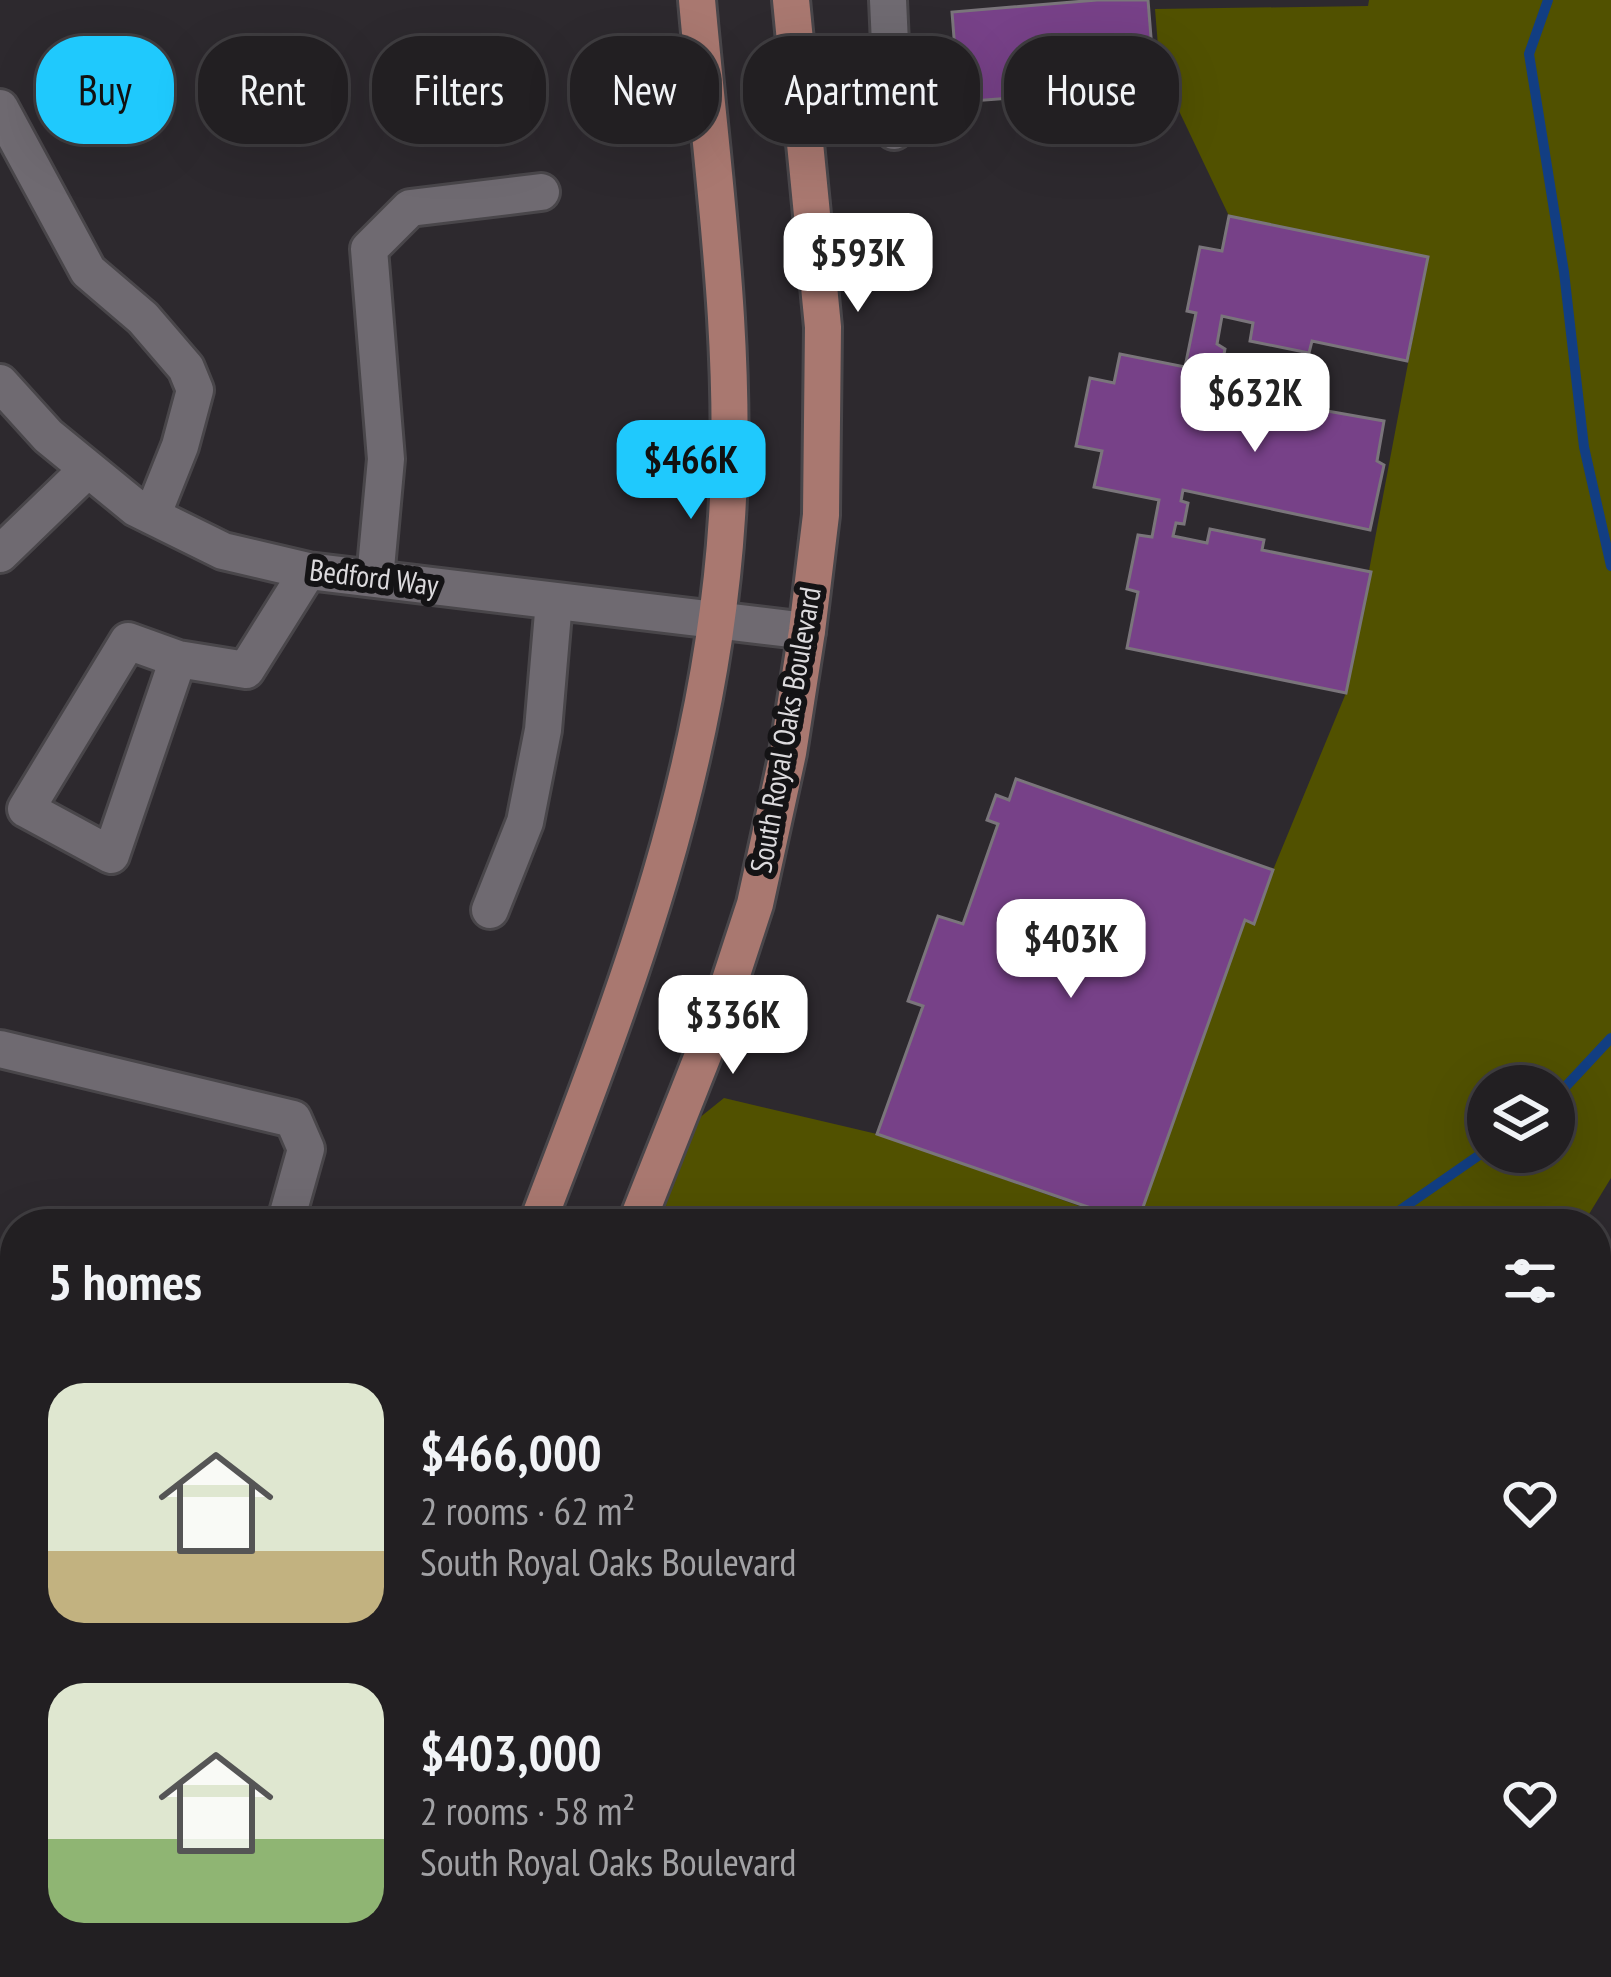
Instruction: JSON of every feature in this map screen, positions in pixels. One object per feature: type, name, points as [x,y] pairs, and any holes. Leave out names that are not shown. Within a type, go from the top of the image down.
[{"type":"main road","points":[[543,1209],[626,992],[662,882],[696,746],[716,620],[728,514],[728,339],[697,0]]},
{"type":"main road","name":"South Royal Oaks Boulevard","points":[[642,1209],[717,1020],[755,904],[788,753],[807,631],[821,515],[823,327],[791,0]]},
{"type":"street","points":[[888,0],[890,36]]},
{"type":"street","points":[[0,108],[88,271],[143,318],[186,368],[194,391],[180,446],[152,515]]},
{"type":"street","points":[[374,579],[386,459],[369,249],[410,208],[541,192]]},
{"type":"street","name":"Bedford Way","points":[[0,382],[48,436],[136,508],[223,551],[308,571],[807,631]]},
{"type":"street","points":[[0,554],[88,469]]},
{"type":"street","points":[[178,659],[111,855],[26,809],[128,641],[178,659],[246,670],[308,571]]},
{"type":"street","points":[[490,910],[525,822],[543,730],[554,601]]},
{"type":"street","points":[[0,1049],[293,1119],[306,1149],[289,1209]]},
{"type":"shaded area","points":[[1369,0],[1611,0],[1611,1178],[1592,1209],[1142,1209],[1245,920],[1273,870],[1346,693],[1428,257],[1229,216],[1179,111],[1179,36],[1157,36],[1155,9],[1368,6]]},
{"type":"shaded area","points":[[724,1098],[877,1134],[1088,1209],[642,1209],[668,1143]]},
{"type":"building","points":[[1148,0],[1151,36],[1004,36],[1004,99],[980,100],[980,36],[954,36],[952,12]]},
{"type":"building","points":[[1229,216],[1428,257],[1407,361],[1312,341],[1309,353],[1250,341],[1253,323],[1222,316],[1217,344],[1225,349],[1220,375],[1212,373],[1209,387],[1238,392],[1241,379],[1296,389],[1293,405],[1384,421],[1377,461],[1384,465],[1370,530],[1183,490],[1181,501],[1188,503],[1184,524],[1176,523],[1173,536],[1207,543],[1210,529],[1264,540],[1262,550],[1371,572],[1346,693],[1127,648],[1138,592],[1127,589],[1138,535],[1152,537],[1159,500],[1094,487],[1102,451],[1076,446],[1090,378],[1114,383],[1120,354],[1185,367],[1196,313],[1187,311],[1200,247],[1222,251]]},
{"type":"building","points":[[1016,779],[1273,870],[1254,924],[1245,920],[1142,1209],[1094,1209],[877,1134],[923,1006],[908,1001],[938,916],[963,924],[998,824],[987,820],[996,795],[1009,800]]},
{"type":"waterway","points":[[1548,0],[1529,54],[1564,272],[1584,447],[1611,566]]},
{"type":"waterway","points":[[1575,1077],[1611,1038]]},
{"type":"waterway","points":[[1402,1209],[1467,1164]]}]
